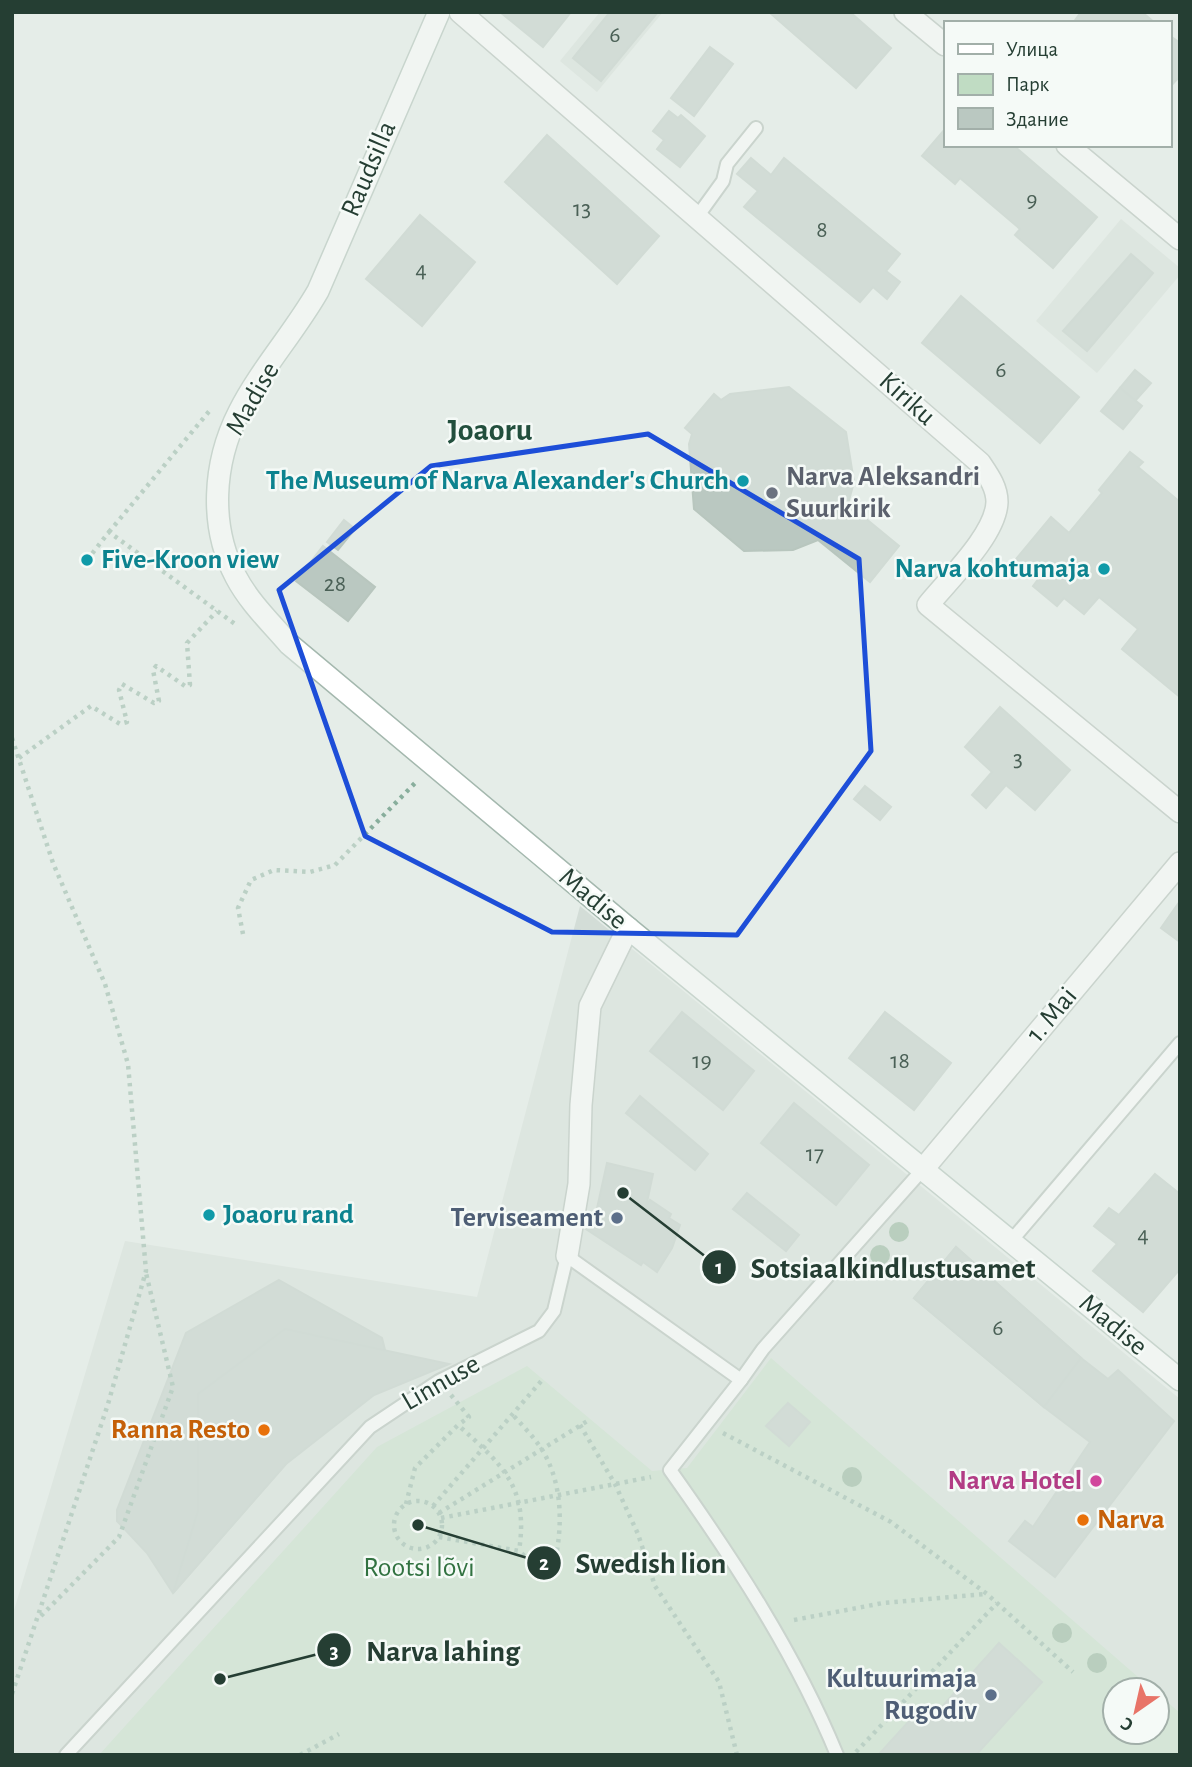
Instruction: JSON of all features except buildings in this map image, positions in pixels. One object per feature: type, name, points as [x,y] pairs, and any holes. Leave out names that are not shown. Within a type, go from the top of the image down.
[{"type":"street","name":"Raudsilla","points":[[299,325],[318,291],[363,181],[439,12]]},
{"type":"street","name":"Kiriku","points":[[460,12],[980,463],[993,484],[997,503],[990,528],[928,605],[1180,812]]},
{"type":"street","points":[[905,12],[944,44]]},
{"type":"street","points":[[1069,147],[1180,239]]},
{"type":"street","name":"Madise","points":[[299,325],[239,412],[225,447],[218,482],[218,520],[236,577],[251,601],[289,644],[628,928],[1011,1241],[1177,1372]]},
{"type":"street","name":"1. Mai","points":[[924,1168],[1180,863]]},
{"type":"street","name":"Linnuse","points":[[567,1256],[579,1184],[581,1105],[590,1006],[628,928]]},
{"type":"lane","points":[[697,217],[723,181],[727,164],[756,128]]},
{"type":"lane","points":[[1011,1241],[1180,1043]]},
{"type":"lane","points":[[837,1755],[812,1698],[771,1622],[670,1470],[763,1349],[924,1168]]},
{"type":"lane","points":[[567,1256],[741,1380]]},
{"type":"lane","name":"Linnuse","points":[[66,1755],[354,1441],[386,1415],[439,1381],[539,1331],[555,1311],[567,1256]]},
{"type":"path","points":[[87,560],[211,408]]},
{"type":"path","points":[[109,532],[235,624]]},
{"type":"path","points":[[19,758],[91,706],[120,724],[127,722],[119,690],[122,684],[154,703],[159,701],[152,670],[156,666],[185,686],[190,685],[187,643],[217,611]]},
{"type":"path","points":[[12,738],[52,863],[104,984],[128,1064],[146,1271],[173,1387],[119,1536],[40,1616]]},
{"type":"path","points":[[243,934],[238,908],[251,880],[274,870],[310,872],[335,865],[418,780]]},
{"type":"path","points":[[12,1694],[108,1404],[146,1271]]},
{"type":"path","points":[[433,1506],[543,1379]]},
{"type":"path","points":[[406,1504],[419,1500],[433,1506],[440,1515],[439,1537],[427,1548],[419,1550],[403,1545],[394,1532],[393,1524],[395,1516],[406,1504],[415,1468],[468,1417],[439,1381]]},
{"type":"path","points":[[439,1537],[519,1551],[545,1574],[553,1570],[560,1541],[559,1495],[542,1449],[512,1415]]},
{"type":"path","points":[[440,1515],[589,1420]]},
{"type":"path","points":[[706,1424],[891,1522],[987,1594],[1073,1672]]},
{"type":"path","points":[[458,1425],[506,1471],[519,1503],[519,1551]]},
{"type":"path","points":[[580,1425],[615,1484],[638,1534],[655,1586],[719,1682],[737,1755]]},
{"type":"path","points":[[440,1515],[519,1503],[672,1473]]},
{"type":"path","points":[[771,1622],[796,1620],[883,1603],[987,1594]]},
{"type":"path","points":[[854,1755],[997,1603]]},
{"type":"path","points":[[300,1755],[339,1734]]},
{"type":"highlighted area","points":[[648,434],[859,559],[871,751],[737,935],[552,932],[365,836],[279,590],[431,466]]},
{"type":"shaded area","points":[[600,12],[663,12],[597,92],[560,61]]},
{"type":"shaded area","points":[[1121,219],[1180,268],[1180,275],[1097,373],[1036,321]]},
{"type":"shaded area","points":[[580,906],[1180,1399],[1180,1755],[12,1755],[12,1617],[125,1241],[477,1297]]},
{"type":"green space","name":"Rootsi lõvi","points":[[771,1358],[1137,1676],[1101,1676],[1101,1746],[1171,1746],[1171,1705],[1180,1713],[1180,1755],[99,1755],[377,1447],[527,1366],[652,1471],[687,1468]]},
{"type":"place","name":"The Museum of Narva Alexander's Church","points":[[743,481]]},
{"type":"place","name":"Narva Aleksandri Suurkirik","points":[[772,493]]},
{"type":"place","name":"Five-Kroon view","points":[[87,560]]},
{"type":"place","name":"Narva kohtumaja","points":[[1104,569]]},
{"type":"place","name":"Sotsiaalkindlustusamet","points":[[623,1193]]},
{"type":"place","name":"Joaoru rand","points":[[209,1215]]},
{"type":"place","name":"Terviseament","points":[[617,1218]]},
{"type":"place","name":"Ranna Resto","points":[[264,1430]]},
{"type":"place","name":"Narva Hotel","points":[[1096,1481]]},
{"type":"place","name":"Narva","points":[[1083,1520]]},
{"type":"place","name":"Swedish lion","points":[[418,1525]]},
{"type":"place","name":"Narva lahing","points":[[220,1679]]},
{"type":"place","name":"Kultuurimaja Rugodiv","points":[[991,1695]]},
{"type":"district","name":"Joaoru","points":[[490,430]]}]
